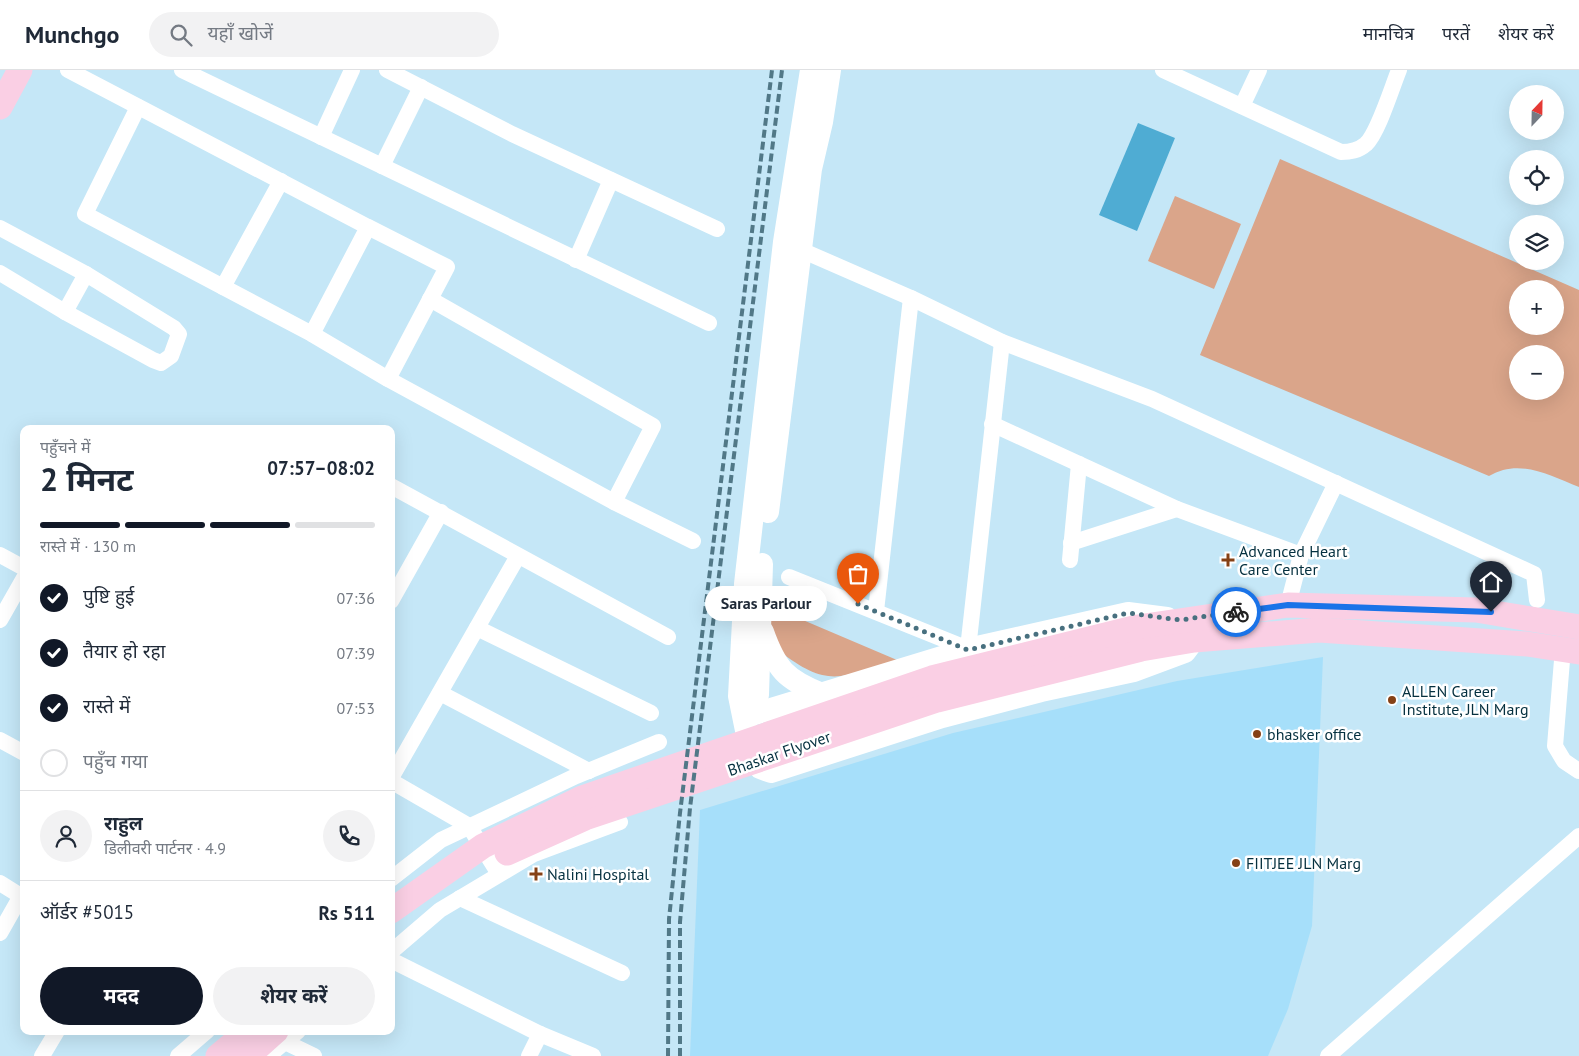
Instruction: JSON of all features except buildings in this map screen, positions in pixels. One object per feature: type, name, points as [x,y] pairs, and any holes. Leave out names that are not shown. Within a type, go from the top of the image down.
[{"type":"main road","points":[[0,106],[20,70]]},
{"type":"main road","name":"Bhaskar Flyover","points":[[395,927],[406,917],[490,860],[585,818],[938,700],[1140,638],[1180,620],[1288,605],[1476,610],[1579,627]]},
{"type":"main road","name":"Bhaskar Flyover","points":[[395,908],[483,846],[582,798],[932,678],[1140,638],[1194,640],[1339,630],[1571,650]]},
{"type":"main road","points":[[218,1056],[243,1035]]},
{"type":"main road","points":[[248,1056],[286,1035]]},
{"type":"street","points":[[68,70],[447,267],[388,379]]},
{"type":"street","points":[[182,70],[709,323]]},
{"type":"street","points":[[321,137],[352,70]]},
{"type":"street","points":[[388,70],[512,134],[717,229]]},
{"type":"street","points":[[811,70],[801,121],[782,252],[745,584],[739,696],[745,717],[746,737],[751,755],[760,768],[771,772],[942,717],[1041,691],[1134,671],[1185,652],[1194,640]]},
{"type":"street","points":[[745,717],[758,695],[760,584],[767,514],[811,169],[822,122],[830,70]]},
{"type":"street","points":[[1163,70],[1340,152],[1356,151],[1367,144],[1375,130],[1399,70]]},
{"type":"street","points":[[1242,106],[1259,70]]},
{"type":"street","points":[[382,166],[421,87]]},
{"type":"street","points":[[138,106],[85,214],[312,334],[388,379],[614,502],[693,541]]},
{"type":"street","points":[[576,260],[611,180]]},
{"type":"street","points":[[224,287],[280,181]]},
{"type":"street","points":[[312,334],[368,227]]},
{"type":"street","points":[[0,228],[86,274],[174,328],[179,334],[171,356],[161,363],[153,360],[65,312],[0,272]]},
{"type":"street","points":[[801,250],[911,298],[1002,342],[1152,399],[1534,574],[1537,600]]},
{"type":"street","points":[[65,312],[86,274]]},
{"type":"street","points":[[876,611],[911,298]]},
{"type":"street","points":[[430,299],[653,426],[614,502]]},
{"type":"street","points":[[968,650],[1002,342]]},
{"type":"street","points":[[992,424],[1177,509],[1301,555]]},
{"type":"street","points":[[1070,560],[1078,464]]},
{"type":"street","points":[[1288,605],[1301,555],[1336,483]]},
{"type":"street","points":[[395,488],[668,637]]},
{"type":"street","points":[[1071,542],[1177,509]]},
{"type":"street","points":[[395,594],[441,512]]},
{"type":"street","points":[[0,554],[20,566]]},
{"type":"street","points":[[395,772],[518,556]]},
{"type":"street","points":[[789,577],[968,650]]},
{"type":"street","points":[[0,620],[20,585]]},
{"type":"street","points":[[745,717],[968,650],[1128,613],[1180,620]]},
{"type":"street","points":[[760,624],[774,659],[790,679],[822,694]]},
{"type":"street","points":[[477,628],[651,713]]},
{"type":"street","points":[[1571,650],[1554,746],[1564,761],[1579,771]]},
{"type":"street","points":[[440,693],[589,772]]},
{"type":"street","points":[[0,740],[20,751]]},
{"type":"street","points":[[395,875],[441,840],[576,776],[589,772],[630,752],[659,742]]},
{"type":"street","points":[[395,781],[470,826],[499,874]]},
{"type":"street","points":[[395,949],[440,910],[534,854],[620,822]]},
{"type":"street","points":[[1328,1056],[1579,836]]},
{"type":"street","points":[[0,882],[20,896]]},
{"type":"street","points":[[460,898],[622,972]]},
{"type":"street","points":[[0,933],[20,900]]},
{"type":"street","points":[[395,962],[540,1034],[593,1056]]},
{"type":"street","points":[[529,1056],[540,1034]]},
{"type":"street","points":[[42,1056],[55,1035]]},
{"type":"street","points":[[178,1056],[202,1035]]},
{"type":"street","points":[[268,1056],[286,1035],[313,1056]]},
{"type":"shaded area","points":[[1138,123],[1175,138],[1137,231],[1099,215]]},
{"type":"shaded area","points":[[1280,159],[1509,259],[1509,270],[1533,270],[1556,280],[1509,280],[1509,335],[1564,335],[1564,283],[1579,290],[1579,487],[1534,470],[1523,468],[1512,468],[1489,476],[1200,355]]},
{"type":"shaded area","points":[[1175,196],[1241,224],[1214,289],[1148,261]]},
{"type":"shaded area","points":[[770,606],[897,660],[848,675],[823,675],[810,671],[795,663],[778,650],[770,620]]},
{"type":"shaded area","points":[[1323,657],[1312,926],[1288,1009],[1268,1056],[690,1056],[700,810],[953,733],[1177,681]]},
{"type":"railway","points":[[668,1056],[669,919],[680,813],[772,70]]},
{"type":"railway","points":[[680,1056],[680,922],[690,808],[782,70]]},
{"type":"way so far","points":[[858,604],[968,650],[1128,613],[1180,620],[1236,612]]},
{"type":"place","name":"Advanced Heart Care Center","points":[[1228,560]]},
{"type":"place","name":"Saras Parlour","points":[[858,604]]},
{"type":"place","name":"ALLEN Career Institute, JLN Marg","points":[[1392,700]]},
{"type":"place","name":"bhasker office","points":[[1257,734]]},
{"type":"place","name":"FIITJEE JLN Marg","points":[[1236,863]]},
{"type":"place","name":"Nalini Hospital","points":[[536,874]]},
{"type":"route","points":[[1236,612],[1288,605],[1491,612]]}]
